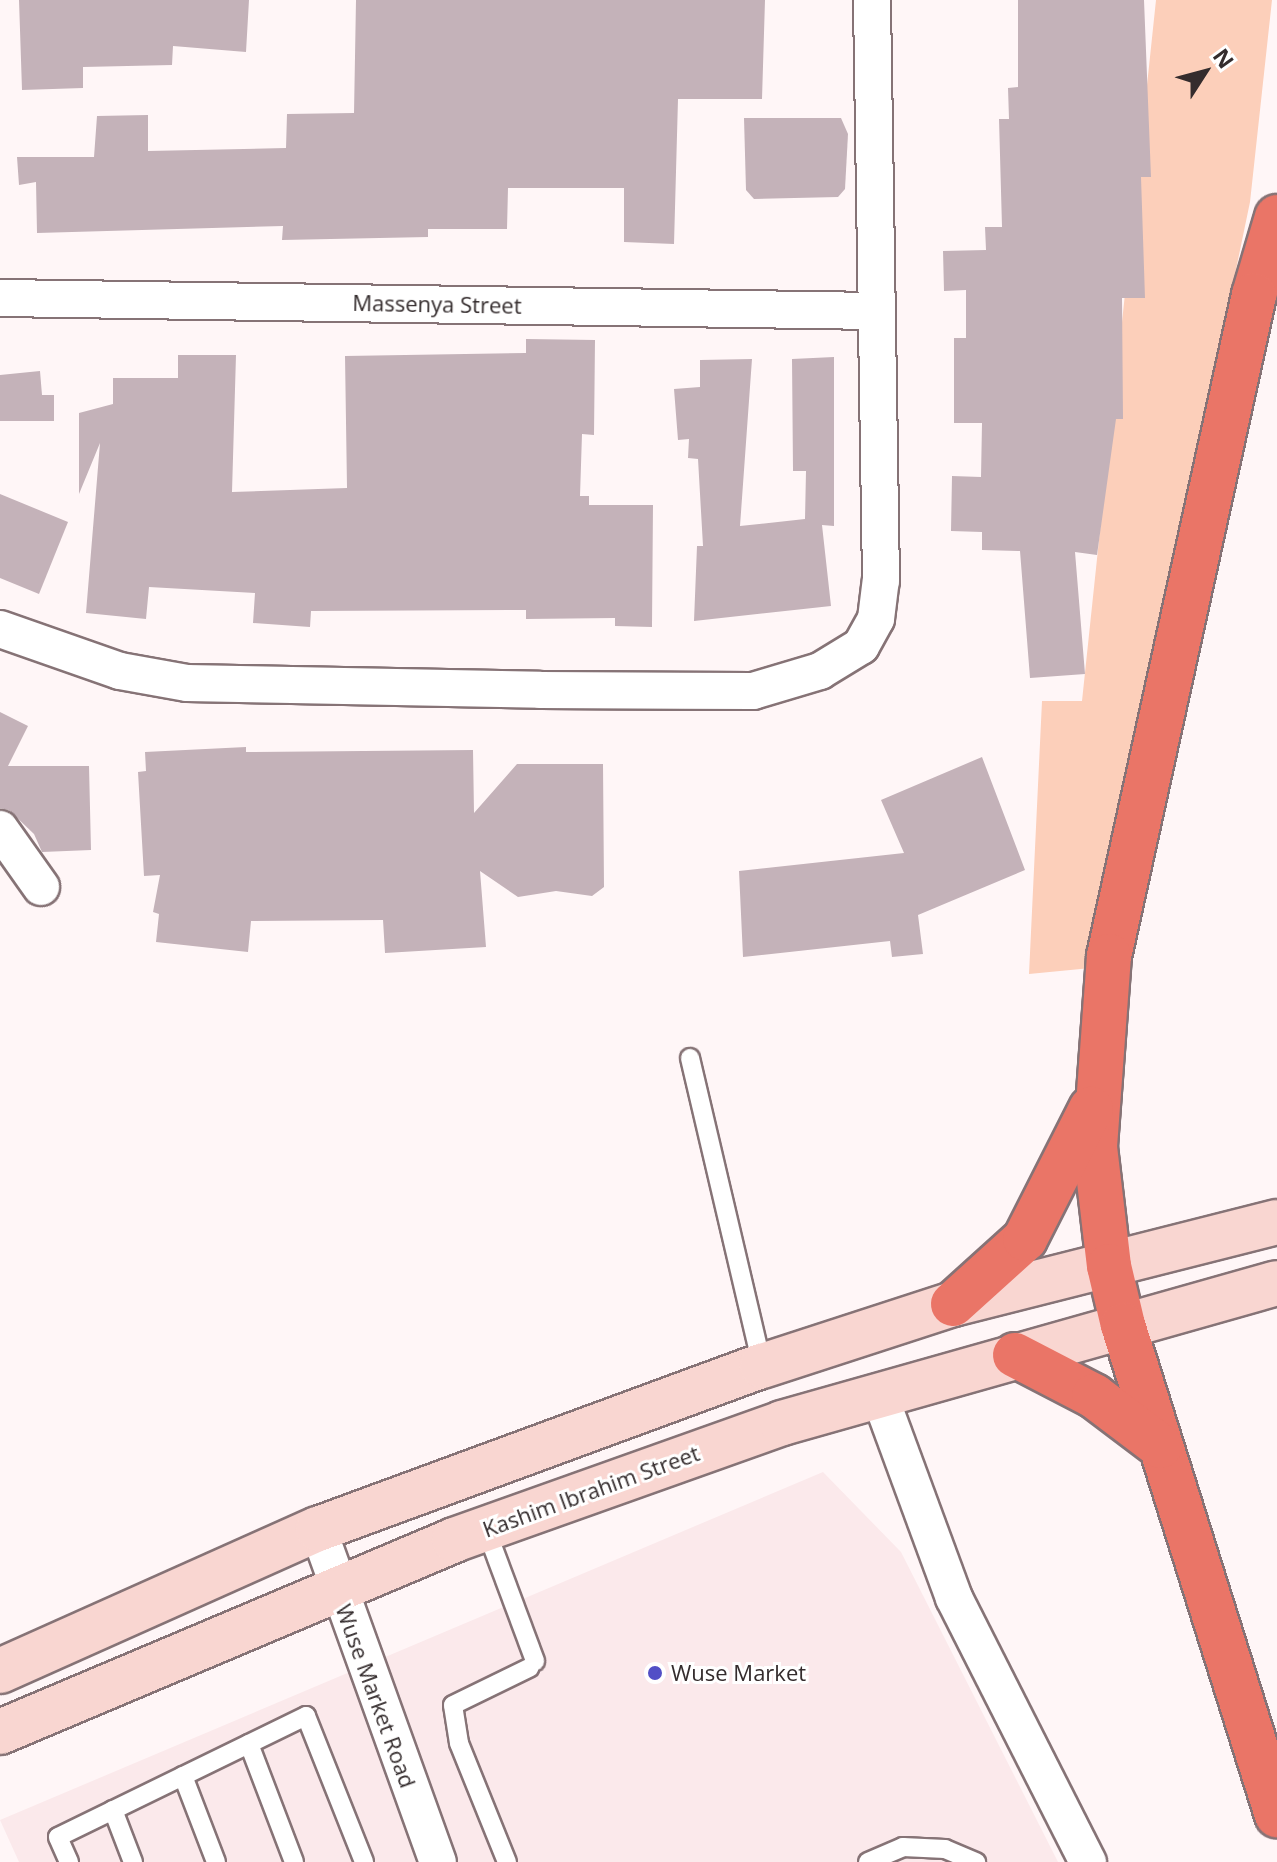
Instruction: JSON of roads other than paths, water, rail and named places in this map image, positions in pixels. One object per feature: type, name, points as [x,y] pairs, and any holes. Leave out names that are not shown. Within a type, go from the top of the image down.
[{"type":"highway","points":[[1277,217],[1254,295],[1109,956],[1095,1100],[1095,1147],[1109,1266],[1123,1325],[1277,1815]]},
{"type":"highway","points":[[953,1304],[1025,1239],[1095,1100]]},
{"type":"highway","points":[[1015,1355],[1094,1396],[1160,1446]]},
{"type":"main road","points":[[0,1671],[318,1529],[762,1366],[953,1304],[1277,1222]]},
{"type":"main road","name":"Kashim Ibrahim Street","points":[[0,1732],[336,1588],[486,1529],[879,1394],[1277,1283]]},
{"type":"street","points":[[0,629],[120,671],[187,683],[753,691],[820,671],[861,646],[876,619],[881,581],[872,0]]},
{"type":"street","name":"Massenya Street","points":[[0,298],[875,311]]},
{"type":"street","points":[[0,829],[41,887]]},
{"type":"street","points":[[879,1394],[954,1598],[1088,1862]]},
{"type":"street","name":"Wuse Market Road","points":[[318,1529],[336,1588],[436,1861]]},
{"type":"lane","points":[[690,1058],[762,1366]]},
{"type":"lane","points":[[486,1529],[532,1664],[453,1705],[459,1743],[507,1862]]},
{"type":"lane","points":[[69,1862],[58,1837],[306,1716],[364,1862]]},
{"type":"lane","points":[[249,1744],[294,1862]]},
{"type":"lane","points":[[183,1776],[216,1862]]},
{"type":"lane","points":[[113,1810],[133,1862]]},
{"type":"lane","points":[[868,1862],[903,1847],[945,1849],[976,1862]]},
{"type":"place","name":"Wuse Market","points":[[655,1673]]}]
